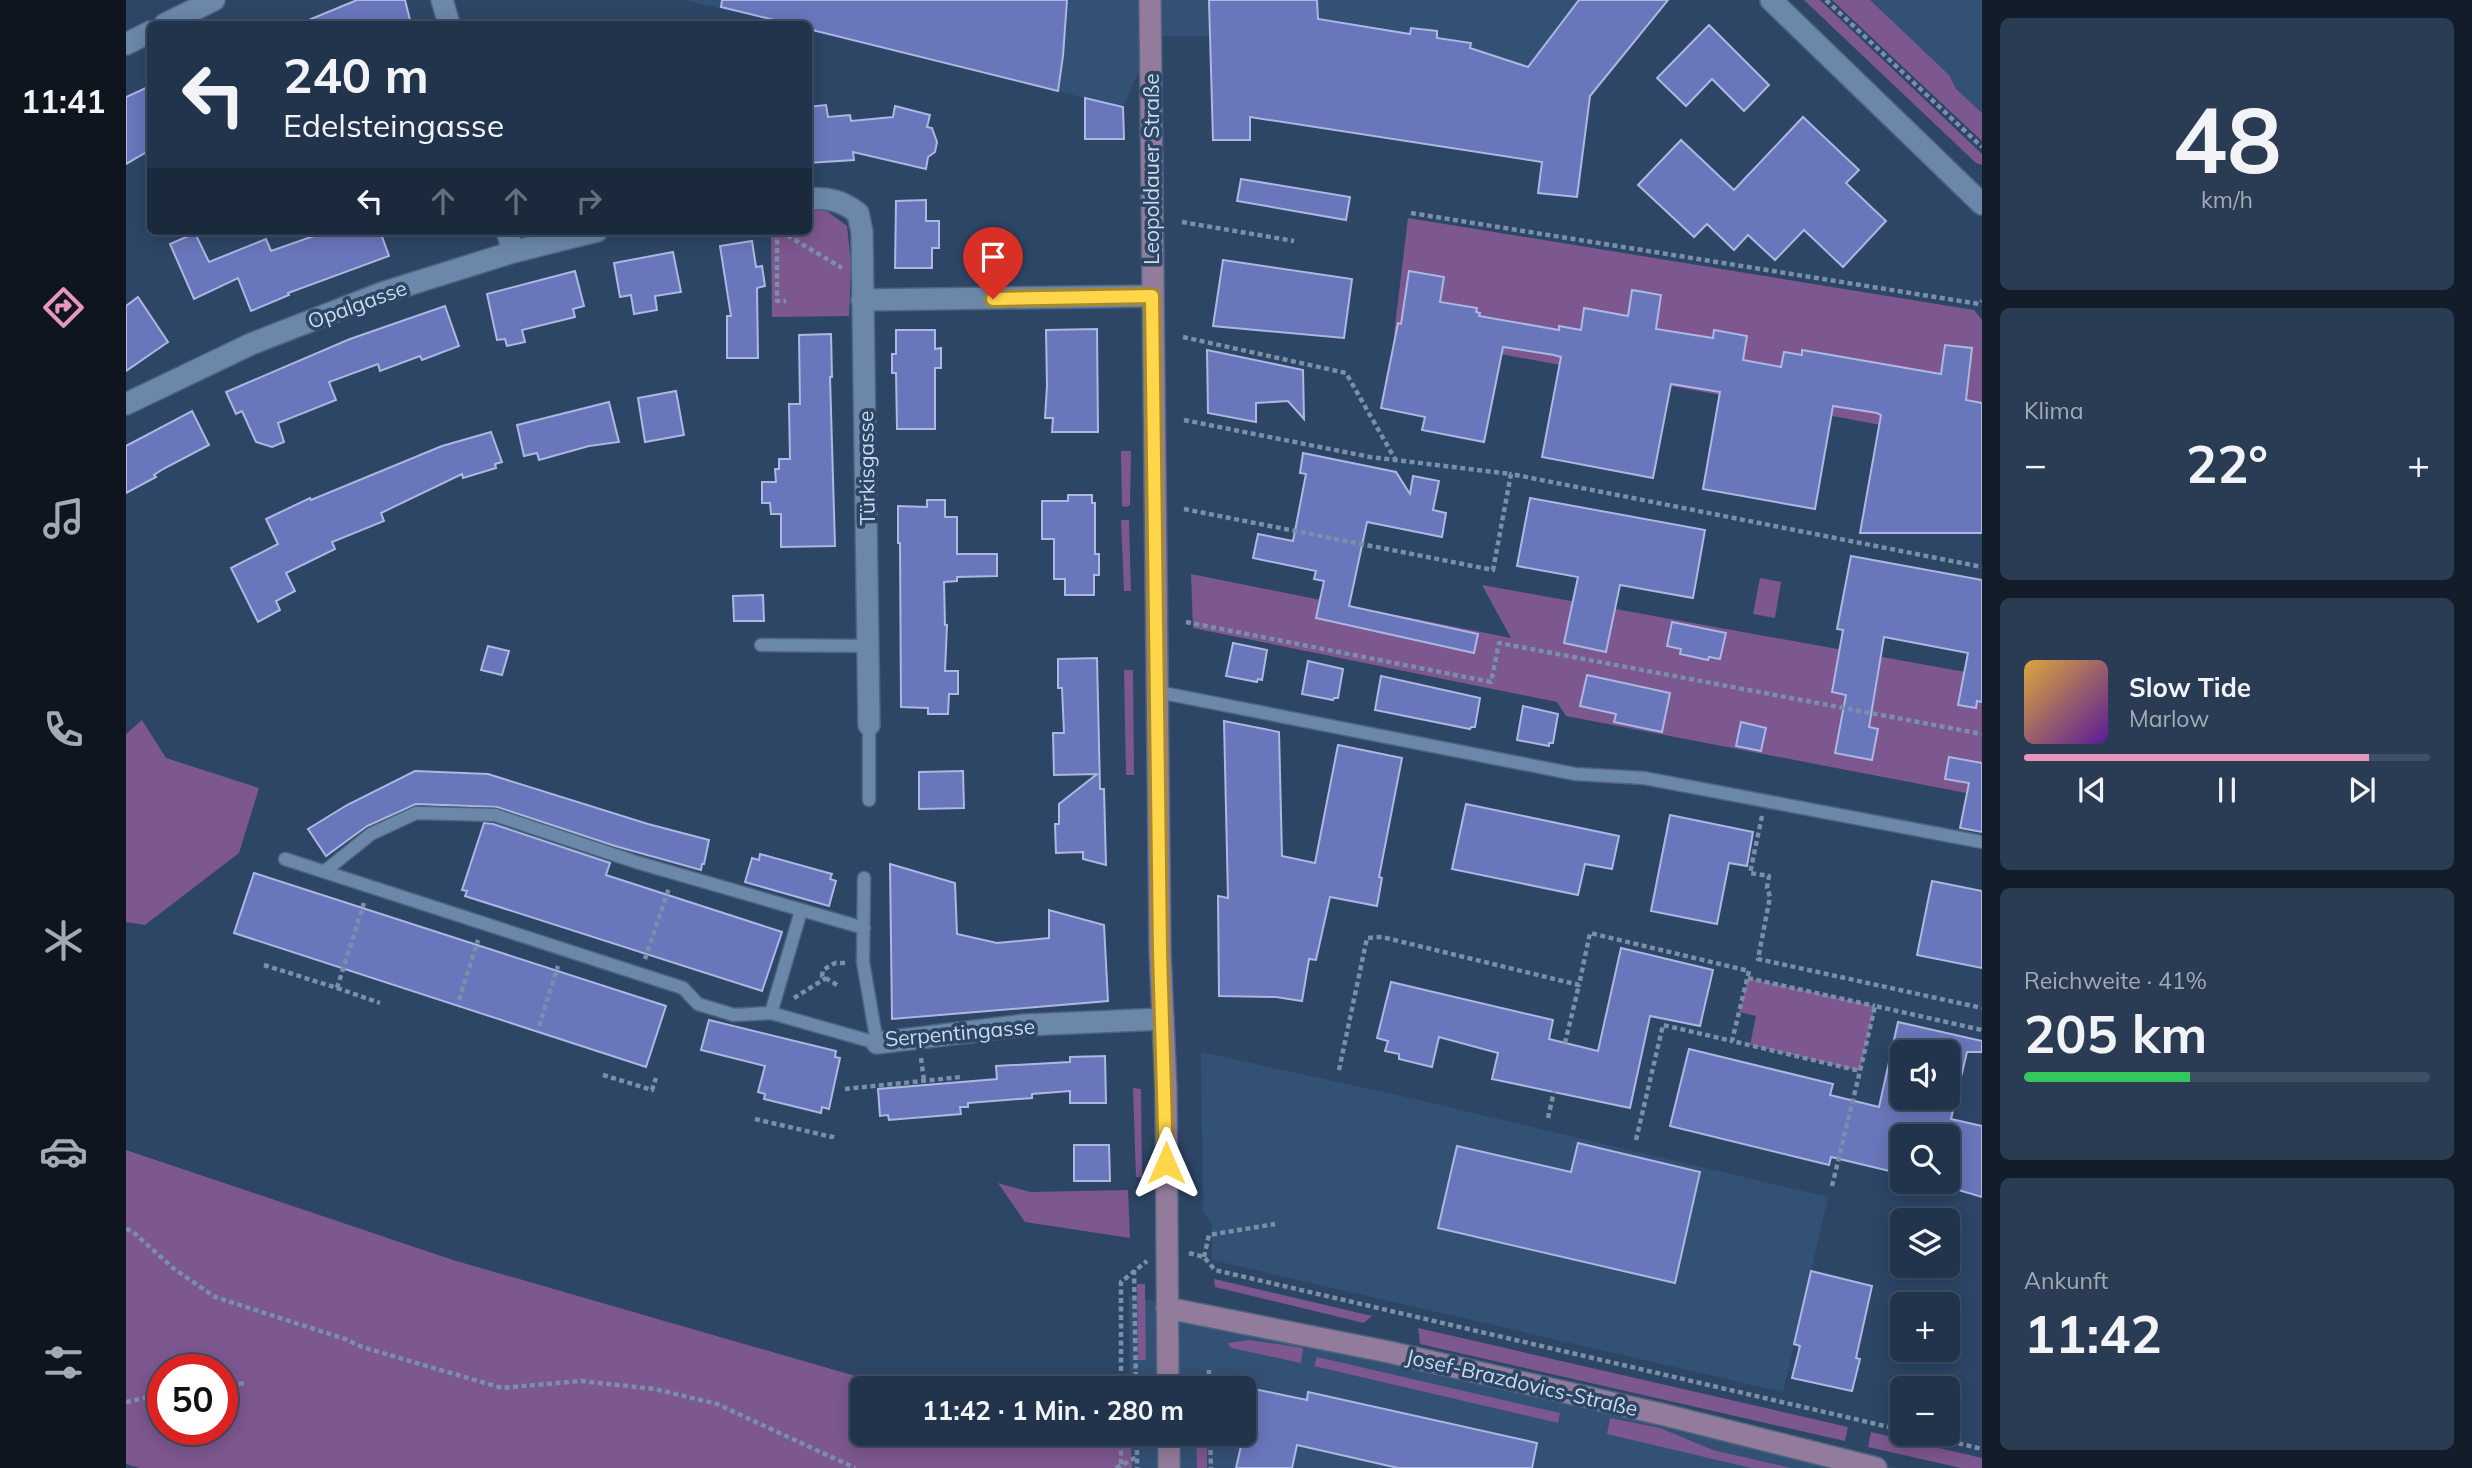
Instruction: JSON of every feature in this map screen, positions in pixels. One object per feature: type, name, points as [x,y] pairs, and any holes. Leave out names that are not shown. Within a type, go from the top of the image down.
[{"type":"main road","name":"Leopoldauer Straße","points":[[1150,0],[1160,951],[1168,1376]]},
{"type":"main road","name":"Josef-Brazdovics-Straße","points":[[1167,1308],[1403,1355],[1665,1415],[1875,1468]]},
{"type":"main road","points":[[1169,1446],[1169,1468]]},
{"type":"street","points":[[171,21],[214,0]]},
{"type":"street","points":[[442,0],[448,21]]},
{"type":"street","points":[[1771,0],[1982,204]]},
{"type":"street","points":[[126,44],[147,34]]},
{"type":"street","points":[[812,199],[826,197],[845,203],[858,214],[862,232],[862,300],[1152,296]]},
{"type":"street","name":"Opalgasse","points":[[126,404],[251,344],[510,241],[562,235]]},
{"type":"street","name":"Türkisgasse","points":[[862,300],[869,725]]},
{"type":"street","name":"Serpentingasse","points":[[877,1043],[1025,1025],[1163,1019]]},
{"type":"lane","points":[[761,645],[869,641]]},
{"type":"lane","points":[[1158,692],[1575,774],[1644,778],[1982,842]]},
{"type":"lane","points":[[869,725],[869,800]]},
{"type":"lane","points":[[325,871],[371,834],[416,813],[495,815],[674,873],[864,928]]},
{"type":"lane","points":[[285,859],[683,988],[698,1004],[734,1015],[771,1013],[877,1043]]},
{"type":"lane","name":"Serpentingasse","points":[[864,878],[863,962],[877,1043]]},
{"type":"lane","points":[[771,1013],[801,911]]},
{"type":"path","points":[[1826,0],[1982,147]]},
{"type":"path","points":[[1411,213],[1981,304]]},
{"type":"path","points":[[1182,222],[1294,241]]},
{"type":"path","points":[[778,235],[777,301],[786,301]]},
{"type":"path","points":[[785,235],[847,271]]},
{"type":"path","points":[[1183,337],[1346,373],[1396,460]]},
{"type":"path","points":[[1184,420],[1370,457],[1511,474],[1982,567]]},
{"type":"path","points":[[1184,509],[1493,570],[1511,474]]},
{"type":"path","points":[[1186,622],[1491,682],[1499,643],[1982,734]]},
{"type":"path","points":[[1765,801],[1750,873],[1769,876],[1767,887],[1770,897],[1758,959],[1982,1008]]},
{"type":"path","points":[[640,974],[674,873]]},
{"type":"path","points":[[337,988],[370,886]]},
{"type":"path","points":[[458,1000],[484,923]]},
{"type":"path","points":[[1565,1043],[1590,933],[1749,971],[1732,1041]]},
{"type":"path","points":[[1339,1070],[1367,938],[1382,937],[1579,985]]},
{"type":"path","points":[[539,1026],[563,949]]},
{"type":"path","points":[[837,985],[822,976],[823,970],[835,963],[863,962]]},
{"type":"path","points":[[264,965],[380,1003]]},
{"type":"path","points":[[771,1013],[826,978]]},
{"type":"path","points":[[1748,978],[1982,1030]]},
{"type":"path","points":[[1832,1186],[1875,1006]]},
{"type":"path","points":[[1636,1140],[1663,1025],[1860,1071]]},
{"type":"path","points":[[603,1075],[652,1090],[656,1078]]},
{"type":"path","points":[[845,1089],[961,1077]]},
{"type":"path","points":[[1548,1118],[1554,1091]]},
{"type":"path","points":[[755,1119],[832,1137],[833,1133]]},
{"type":"path","points":[[1275,1224],[1209,1236],[1204,1257],[1215,1270],[1890,1427]]},
{"type":"path","points":[[126,1228],[173,1268],[215,1297],[362,1347],[502,1388],[581,1381],[655,1389],[717,1404],[855,1468]]},
{"type":"path","points":[[1121,1376],[1121,1282],[1134,1269],[1136,1376]]},
{"type":"path","points":[[1209,1370],[1209,1376]]},
{"type":"path","points":[[238,1384],[245,1383]]},
{"type":"path","points":[[126,1402],[147,1397]]},
{"type":"path","points":[[1960,1444],[1982,1449]]},
{"type":"path","points":[[1119,1466],[1120,1446]]},
{"type":"path","points":[[1137,1446],[1137,1468]]},
{"type":"path","points":[[1210,1446],[1211,1468]]},
{"type":"path","points":[[1119,1466],[1137,1457]]},
{"type":"shaded area","points":[[685,0],[1668,0],[1590,96],[1207,36],[1154,36],[1123,107],[812,31],[812,21],[773,21]]},
{"type":"shaded area","points":[[1804,0],[1820,0],[1982,154],[1982,165],[1976,163]]},
{"type":"shaded area","points":[[1832,0],[1982,0],[1982,141],[1973,133]]},
{"type":"shaded area","points":[[1832,0],[1870,0],[1949,75],[1956,89],[1982,113],[1982,141]]},
{"type":"shaded area","points":[[824,209],[847,226],[851,264],[849,316],[772,317],[771,235],[812,235],[812,210]]},
{"type":"shaded area","points":[[1408,218],[1974,310],[1982,320],[1982,444],[1394,334]]},
{"type":"shaded area","points":[[1121,451],[1131,451],[1130,505],[1127,507],[1122,506]]},
{"type":"shaded area","points":[[1121,520],[1129,520],[1131,591],[1124,591]]},
{"type":"shaded area","points":[[1191,574],[1511,638],[1482,585],[1982,675],[1982,796],[1566,716],[1557,702],[1193,628]]},
{"type":"shaded area","points":[[1760,578],[1781,582],[1775,618],[1753,614]]},
{"type":"shaded area","points":[[1124,670],[1133,670],[1134,775],[1126,775]]},
{"type":"shaded area","points":[[142,720],[166,758],[259,788],[239,853],[145,925],[126,922],[126,734]]},
{"type":"shaded area","points":[[1748,978],[1875,1006],[1860,1071],[1750,1045],[1756,1016],[1739,1012]]},
{"type":"shaded area","points":[[1201,1052],[1406,1097],[1828,1197],[1783,1392],[1212,1260],[1212,1224],[1203,1212]]},
{"type":"shaded area","points":[[1133,1088],[1141,1089],[1142,1177],[1136,1177]]},
{"type":"shaded area","points":[[126,1150],[453,1260],[855,1376],[850,1376],[850,1446],[1131,1446],[1132,1468],[140,1468],[126,1464]]},
{"type":"shaded area","points":[[998,1183],[1030,1192],[1128,1190],[1130,1238],[1025,1222]]},
{"type":"shaded area","points":[[1214,1279],[1372,1316],[1364,1323],[1215,1287]]},
{"type":"shaded area","points":[[1137,1284],[1145,1284],[1146,1360],[1138,1360]]},
{"type":"shaded area","points":[[1129,1296],[1897,1468],[1132,1468],[1131,1446],[1256,1446],[1256,1376],[1130,1376]]},
{"type":"shaded area","points":[[1418,1328],[1848,1427],[1845,1441],[1420,1344]]},
{"type":"shaded area","points":[[1249,1340],[1303,1348],[1301,1363],[1231,1348],[1228,1343]]},
{"type":"shaded area","points":[[1317,1357],[1560,1413],[1558,1423],[1314,1366]]},
{"type":"shaded area","points":[[1610,1418],[1660,1428],[1713,1450],[1791,1468],[1751,1468],[1607,1434]]},
{"type":"shaded area","points":[[1871,1432],[1890,1436],[1890,1446],[1931,1446],[1982,1458],[1982,1468],[1961,1468],[1868,1447]]},
{"type":"shaded area","points":[[1196,1446],[1207,1446],[1207,1468],[1197,1468]]},
{"type":"building","points":[[357,0],[405,0],[410,21],[306,21]]},
{"type":"building","points":[[722,0],[1067,0],[1058,91],[812,30],[812,21],[779,21],[721,7]]},
{"type":"building","points":[[1209,0],[1317,0],[1318,19],[1410,34],[1411,28],[1437,31],[1437,38],[1471,43],[1470,48],[1528,67],[1579,0],[1668,0],[1590,96],[1577,197],[1538,193],[1542,162],[1250,117],[1250,140],[1213,140]]},
{"type":"building","points":[[1709,25],[1769,85],[1744,111],[1712,79],[1686,106],[1657,78]]},
{"type":"building","points":[[147,87],[147,152],[126,164],[126,97]]},
{"type":"building","points":[[1085,98],[1123,107],[1124,139],[1085,139]]},
{"type":"building","points":[[826,105],[828,117],[850,115],[851,121],[893,117],[895,106],[930,115],[927,127],[932,128],[937,142],[935,152],[928,157],[926,169],[853,152],[854,160],[812,163],[812,107]]},
{"type":"building","points":[[1803,117],[1859,170],[1846,183],[1886,221],[1843,267],[1804,230],[1775,260],[1748,235],[1734,250],[1707,224],[1694,237],[1638,185],[1681,140],[1734,190]]},
{"type":"building","points":[[1241,179],[1350,197],[1346,220],[1237,201]]},
{"type":"building","points":[[926,200],[926,221],[939,221],[939,248],[932,248],[932,268],[895,268],[896,201]]},
{"type":"building","points":[[196,235],[209,262],[266,239],[271,251],[317,235],[381,235],[389,256],[288,293],[289,295],[251,311],[238,278],[194,299],[170,244]]},
{"type":"building","points":[[752,241],[756,267],[762,266],[765,286],[757,288],[758,358],[727,358],[727,316],[731,316],[720,246]]},
{"type":"building","points":[[673,252],[681,292],[655,296],[657,310],[634,314],[631,295],[620,297],[614,263]]},
{"type":"building","points":[[1223,260],[1352,279],[1344,338],[1213,326]]},
{"type":"building","points":[[575,271],[584,306],[573,309],[575,317],[522,330],[525,342],[507,346],[505,339],[497,340],[487,294]]},
{"type":"building","points":[[1409,271],[1444,277],[1440,302],[1477,308],[1479,316],[1559,330],[1559,326],[1581,330],[1584,308],[1628,316],[1632,290],[1661,295],[1656,329],[1713,338],[1714,330],[1747,336],[1743,360],[1781,367],[1784,352],[1802,355],[1802,350],[1941,374],[1945,345],[1972,348],[1966,400],[1982,403],[1982,533],[1860,533],[1881,415],[1877,413],[1833,406],[1815,509],[1703,489],[1720,392],[1671,384],[1653,478],[1542,457],[1561,357],[1554,355],[1503,347],[1484,442],[1422,430],[1425,417],[1381,408],[1398,323],[1401,324]]},
{"type":"building","points":[[138,297],[168,342],[126,371],[126,306]]},
{"type":"building","points":[[445,306],[459,346],[422,360],[420,356],[380,371],[378,364],[329,382],[336,400],[278,423],[284,442],[272,447],[256,442],[242,411],[236,414],[226,392],[350,339]]},
{"type":"building","points":[[1097,329],[1098,432],[1052,432],[1053,418],[1045,418],[1046,330]]},
{"type":"building","points":[[896,330],[935,330],[935,349],[941,348],[941,368],[935,368],[935,429],[897,429],[896,373],[892,373],[892,354],[896,354]]},
{"type":"building","points":[[831,334],[835,546],[781,547],[781,514],[771,514],[770,503],[762,503],[762,482],[776,482],[775,469],[779,469],[779,459],[790,459],[789,404],[800,404],[799,335]]},
{"type":"building","points":[[1207,350],[1303,370],[1304,419],[1288,401],[1256,403],[1256,422],[1208,413]]},
{"type":"building","points":[[676,391],[684,435],[645,442],[638,398]]},
{"type":"building","points":[[609,402],[619,442],[589,446],[539,460],[537,453],[524,456],[517,425]]},
{"type":"building","points":[[192,411],[209,445],[163,469],[154,475],[156,477],[126,493],[126,446]]},
{"type":"building","points":[[491,432],[502,462],[495,464],[496,468],[463,478],[462,474],[381,513],[384,521],[332,542],[335,549],[286,573],[295,591],[276,601],[280,610],[258,622],[231,568],[278,544],[266,519],[310,498],[311,500],[442,446]]},
{"type":"building","points":[[1303,453],[1396,472],[1410,494],[1413,476],[1439,481],[1433,510],[1446,513],[1442,537],[1367,522],[1349,606],[1478,634],[1474,653],[1316,618],[1324,581],[1314,579],[1316,571],[1253,558],[1258,534],[1293,541],[1306,474],[1300,473]]},
{"type":"building","points":[[1068,495],[1092,495],[1092,503],[1095,503],[1095,554],[1099,554],[1099,575],[1094,575],[1094,595],[1065,595],[1065,579],[1054,579],[1054,539],[1042,539],[1042,501],[1068,501]]},
{"type":"building","points":[[1530,498],[1705,530],[1693,598],[1620,585],[1606,652],[1564,643],[1578,577],[1517,566]]},
{"type":"building","points":[[927,500],[945,500],[945,517],[957,517],[957,554],[997,554],[997,576],[957,577],[957,581],[944,582],[947,625],[945,671],[958,671],[958,694],[949,694],[948,714],[928,714],[928,708],[901,707],[898,506],[927,507]]},
{"type":"building","points":[[1851,556],[1982,580],[1982,702],[1977,701],[1976,708],[1958,705],[1968,653],[1884,637],[1869,727],[1878,729],[1872,760],[1835,753],[1846,695],[1832,692],[1843,630],[1837,629]]},
{"type":"building","points":[[763,595],[764,621],[734,621],[733,596]]},
{"type":"building","points":[[1672,622],[1726,633],[1720,659],[1709,657],[1708,660],[1680,654],[1681,649],[1667,646]]},
{"type":"building","points":[[1233,643],[1267,650],[1262,680],[1258,679],[1257,682],[1226,676]]},
{"type":"building","points":[[488,646],[509,651],[502,675],[481,670]]},
{"type":"building","points":[[1097,658],[1100,789],[1104,789],[1106,865],[1083,859],[1083,852],[1056,853],[1055,824],[1059,824],[1059,804],[1097,774],[1054,775],[1053,733],[1064,733],[1062,688],[1058,688],[1058,659]]},
{"type":"building","points":[[1308,661],[1343,669],[1338,698],[1333,700],[1302,694]]},
{"type":"building","points":[[1587,675],[1670,693],[1662,732],[1614,722],[1616,714],[1580,706]]},
{"type":"building","points":[[1381,676],[1480,698],[1475,727],[1470,729],[1375,710]]},
{"type":"building","points":[[1523,706],[1558,714],[1553,743],[1549,743],[1549,746],[1517,740]]},
{"type":"building","points":[[1224,721],[1279,732],[1282,856],[1315,863],[1338,745],[1402,758],[1379,877],[1382,878],[1377,906],[1330,897],[1316,960],[1309,959],[1302,1001],[1276,997],[1219,996],[1218,896],[1228,898]]},
{"type":"building","points":[[1741,722],[1766,728],[1761,751],[1736,746]]},
{"type":"building","points":[[1949,757],[1982,763],[1982,832],[1960,828],[1969,783],[1945,779]]},
{"type":"building","points":[[415,771],[488,774],[648,824],[709,840],[704,864],[701,870],[615,846],[497,807],[416,804],[367,826],[326,856],[308,829],[347,805]]},
{"type":"building","points":[[963,771],[964,808],[919,809],[919,772]]},
{"type":"building","points":[[1466,804],[1619,836],[1612,869],[1585,864],[1578,895],[1452,869]]},
{"type":"building","points":[[1670,815],[1753,832],[1747,866],[1729,863],[1717,924],[1651,911]]},
{"type":"building","points":[[484,823],[610,863],[606,875],[782,932],[762,991],[465,896],[467,891],[462,890]]},
{"type":"building","points":[[760,854],[832,874],[830,879],[836,881],[829,906],[745,882],[752,858],[759,860]]},
{"type":"building","points":[[890,864],[955,883],[957,934],[997,943],[1049,938],[1049,910],[1104,925],[1108,1001],[892,1019]]},
{"type":"building","points":[[254,873],[666,1006],[646,1067],[234,933]]},
{"type":"building","points":[[1932,881],[1982,891],[1982,968],[1917,955]]},
{"type":"building","points":[[1621,948],[1713,970],[1700,1026],[1650,1016],[1630,1108],[1492,1079],[1498,1053],[1439,1037],[1432,1067],[1399,1059],[1399,1054],[1385,1051],[1388,1041],[1377,1038],[1391,982],[1553,1020],[1549,1039],[1598,1051]]},
{"type":"building","points":[[709,1020],[836,1051],[835,1057],[840,1058],[829,1109],[822,1107],[821,1113],[764,1099],[765,1094],[758,1092],[765,1066],[701,1050]]},
{"type":"building","points":[[1898,1022],[1982,1041],[1982,1052],[1967,1052],[1960,1081],[1960,1040],[1894,1040]]},
{"type":"building","points":[[1689,1049],[1833,1084],[1830,1095],[1879,1107],[1890,1058],[1890,1110],[1953,1110],[1951,1119],[1982,1126],[1982,1197],[1960,1191],[1960,1124],[1890,1124],[1890,1171],[1831,1157],[1829,1165],[1670,1126]]},
{"type":"building","points":[[1105,1056],[1106,1103],[1070,1103],[1070,1091],[1032,1094],[1032,1098],[968,1103],[968,1107],[960,1107],[961,1114],[889,1120],[888,1115],[880,1116],[878,1089],[997,1079],[996,1066],[1070,1062],[1070,1057]]},
{"type":"building","points":[[1578,1143],[1700,1172],[1675,1283],[1438,1228],[1457,1146],[1571,1172]]},
{"type":"building","points":[[1074,1145],[1109,1145],[1110,1181],[1074,1181]]},
{"type":"building","points":[[1811,1271],[1872,1286],[1856,1358],[1860,1359],[1852,1391],[1792,1378],[1800,1346],[1794,1344]]},
{"type":"building","points":[[1256,1389],[1307,1400],[1308,1392],[1537,1443],[1532,1468],[1398,1468],[1297,1445],[1292,1468],[1236,1468],[1241,1446],[1256,1446]]},
{"type":"route","points":[[993,299],[1152,296],[1160,951],[1166,1163]]}]
